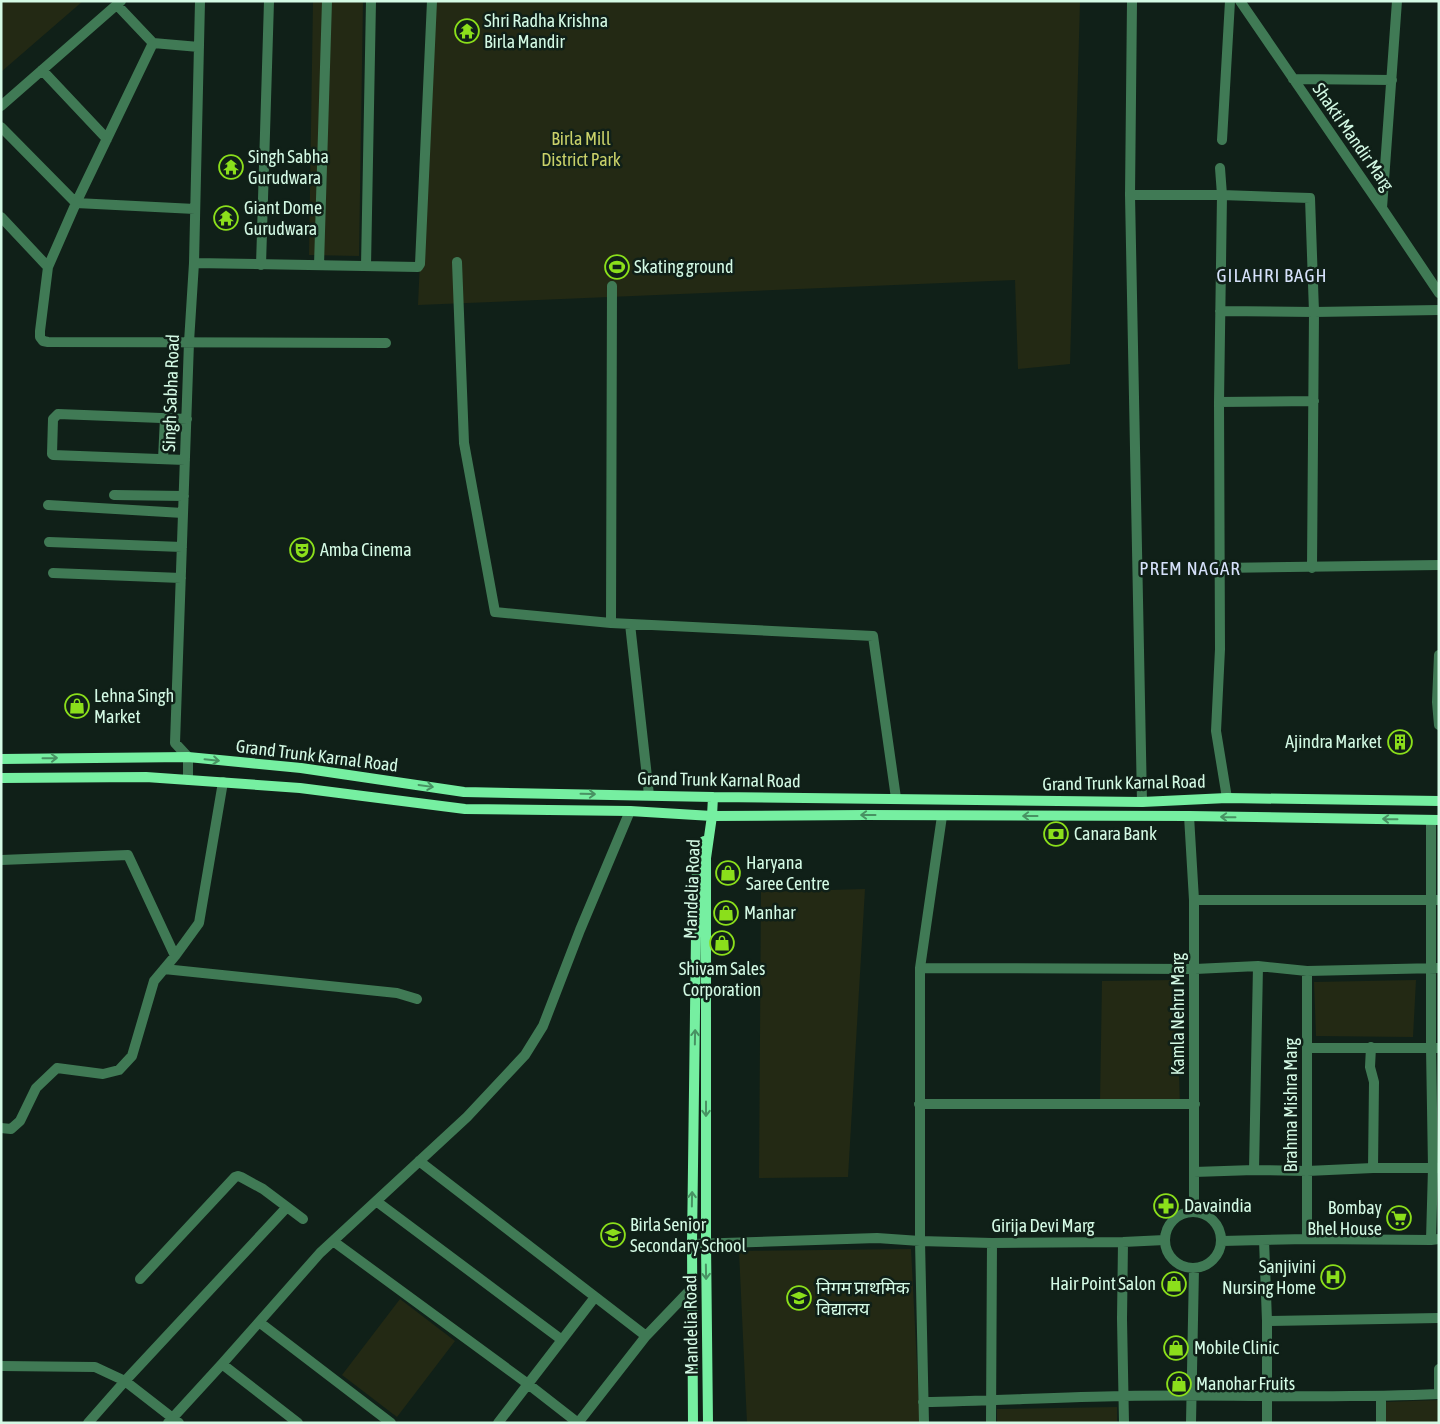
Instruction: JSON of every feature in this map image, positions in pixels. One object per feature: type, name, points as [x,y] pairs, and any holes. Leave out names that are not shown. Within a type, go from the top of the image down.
[{"type":"main road","name":"Grand Trunk Karnal Road","points":[[1,759],[188,757],[301,768],[464,792],[1142,802],[1228,798],[1439,800]]},
{"type":"main road","name":"Grand Trunk Karnal Road","points":[[1,778],[146,776],[300,788],[465,809],[630,811],[712,816],[1189,816],[1435,820]]},
{"type":"main road","points":[[712,816],[713,797]]},
{"type":"main road","name":"Mandelia Road","points":[[708,1423],[706,858],[712,816]]},
{"type":"main road","name":"Mandelia Road","points":[[693,1423],[692,1244],[697,858],[712,816]]},
{"type":"street","name":"Singh Sabha Road","points":[[188,757],[175,743],[189,342],[194,263],[200,1]]},
{"type":"street","points":[[261,265],[269,1]]},
{"type":"street","points":[[319,265],[328,1]]},
{"type":"street","points":[[366,266],[371,1]]},
{"type":"street","points":[[194,263],[418,267],[420,264],[432,1]]},
{"type":"street","points":[[1132,1],[1130,195],[1142,802]]},
{"type":"street","points":[[1222,140],[1230,1]]},
{"type":"street","name":"Shakti Mandir Marg","points":[[1240,1],[1439,293]]},
{"type":"street","points":[[1382,208],[1397,1]]},
{"type":"street","points":[[1,106],[119,3],[153,43],[199,47]]},
{"type":"street","points":[[153,43],[76,204],[48,268],[40,331],[40,337],[43,341],[386,343]]},
{"type":"street","points":[[42,70],[107,139]]},
{"type":"street","points":[[1293,79],[1392,80]]},
{"type":"street","points":[[1,127],[76,204],[195,208]]},
{"type":"street","points":[[1220,168],[1222,195],[1219,402],[1220,649],[1216,731],[1228,798]]},
{"type":"street","points":[[1130,195],[1222,195],[1310,198],[1314,312],[1312,568]]},
{"type":"street","points":[[1,217],[48,268]]},
{"type":"street","points":[[457,262],[464,443],[495,612],[612,623],[873,636],[896,798]]},
{"type":"street","points":[[612,286],[612,623]]},
{"type":"street","points":[[1220,311],[1439,310]]},
{"type":"street","points":[[1219,402],[1314,401]]},
{"type":"street","points":[[185,460],[53,456],[52,419],[58,414],[186,419]]},
{"type":"street","points":[[163,459],[165,418]]},
{"type":"street","points":[[114,495],[184,496]]},
{"type":"street","points":[[48,505],[183,513]]},
{"type":"street","points":[[49,542],[182,547]]},
{"type":"street","points":[[1219,568],[1439,565]]},
{"type":"street","points":[[53,573],[181,578]]},
{"type":"street","points":[[630,624],[650,795]]},
{"type":"street","points":[[1439,655],[1439,725]]},
{"type":"street","points":[[188,757],[188,780]]},
{"type":"street","points":[[1,1128],[11,1129],[20,1121],[36,1088],[58,1068],[102,1074],[119,1070],[132,1056],[154,981],[199,923],[223,782]]},
{"type":"street","points":[[1,1366],[94,1367],[125,1381],[173,1421],[320,1253],[467,1117],[525,1055],[543,1026],[580,930],[630,811]]},
{"type":"street","points":[[924,1423],[922,1402],[920,1241],[920,968],[942,816]]},
{"type":"street","name":"Kamla Nehru Marg","points":[[1189,816],[1194,900],[1194,1212]]},
{"type":"street","points":[[1222,1240],[1435,1239],[1435,820]]},
{"type":"street","points":[[1,860],[128,855],[175,956]]},
{"type":"street","points":[[1194,900],[1435,900]]},
{"type":"street","points":[[920,968],[1194,969],[1258,966],[1307,971],[1435,969]]},
{"type":"street","points":[[1254,1170],[1258,966]]},
{"type":"street","points":[[164,969],[397,993],[417,999]]},
{"type":"street","name":"Brahma Mishra Marg","points":[[1307,971],[1307,1239]]},
{"type":"street","points":[[1307,1048],[1435,1048]]},
{"type":"street","points":[[1370,1048],[1370,1068],[1374,1082],[1374,1168]]},
{"type":"street","points":[[919,1104],[1194,1104]]},
{"type":"street","points":[[419,1161],[646,1336]]},
{"type":"street","points":[[1194,1172],[1436,1168]]},
{"type":"street","points":[[140,1279],[234,1177],[241,1177],[263,1189],[303,1219]]},
{"type":"street","points":[[376,1201],[562,1340]]},
{"type":"street","points":[[88,1423],[287,1207]]},
{"type":"street","points":[[1194,1212],[1210,1216],[1216,1222],[1222,1240],[1217,1255],[1211,1262],[1194,1268],[1185,1267],[1170,1257],[1165,1240],[1166,1231],[1177,1216],[1194,1212]]},
{"type":"street","name":"Girija Devi Marg","points":[[692,1244],[877,1238],[992,1243],[1165,1240]]},
{"type":"street","points":[[1264,1240],[1267,1321],[1267,1423]]},
{"type":"street","points":[[332,1241],[528,1384],[578,1423],[646,1336],[692,1288]]},
{"type":"street","points":[[1124,1242],[1124,1423]]},
{"type":"street","points":[[991,1423],[992,1243]]},
{"type":"street","points":[[1191,1423],[1194,1268]]},
{"type":"street","points":[[498,1423],[595,1297]]},
{"type":"street","points":[[1267,1321],[1439,1318]]},
{"type":"street","points":[[259,1322],[391,1423]]},
{"type":"street","points":[[222,1364],[298,1423]]},
{"type":"street","points":[[922,1402],[1123,1396],[1381,1397],[1438,1394],[1439,1369]]},
{"type":"street","points":[[1381,1397],[1381,1423]]},
{"type":"green space","points":[[1,1],[83,1],[1,72]]},
{"type":"green space","points":[[313,1],[363,1],[359,256],[309,255]]},
{"type":"green space","name":"Birla Mill District Park","points":[[432,1],[1080,1],[1070,364],[1018,369],[1015,280],[418,305]]},
{"type":"green space","points":[[865,889],[848,1177],[759,1178],[761,892]]},
{"type":"green space","points":[[1176,980],[1180,1106],[1100,1103],[1102,981]]},
{"type":"green space","points":[[1416,980],[1413,1037],[1316,1036],[1314,982]]},
{"type":"green space","points":[[911,1249],[920,1423],[747,1423],[739,1251]]},
{"type":"green space","points":[[400,1299],[455,1341],[397,1417],[342,1375]]},
{"type":"green space","points":[[1439,1400],[1439,1423],[1385,1423],[1385,1402]]},
{"type":"green space","points":[[1117,1407],[1117,1423],[997,1423],[997,1409]]},
{"type":"place","name":"Shri Radha Krishna Birla Mandir","points":[[467,31]]},
{"type":"place","name":"Singh Sabha Gurudwara","points":[[231,167]]},
{"type":"place","name":"Giant Dome Gurudwara","points":[[226,218]]},
{"type":"place","name":"Skating ground","points":[[617,267]]},
{"type":"place","name":"Amba Cinema","points":[[302,550]]},
{"type":"place","name":"Lehna Singh Market","points":[[77,706]]},
{"type":"place","name":"Ajindra Market","points":[[1400,742]]},
{"type":"place","name":"Canara Bank","points":[[1056,834]]},
{"type":"place","name":"Haryana Saree Centre","points":[[728,873]]},
{"type":"place","name":"Manhar","points":[[726,913]]},
{"type":"place","name":"Shivam Sales Corporation","points":[[722,943]]},
{"type":"place","name":"Davaindia","points":[[1166,1206]]},
{"type":"place","name":"Bombay Bhel House","points":[[1399,1218]]},
{"type":"place","name":"Birla Senior Secondary School","points":[[613,1235]]},
{"type":"place","name":"Sanjivini Nursing Home","points":[[1333,1277]]},
{"type":"place","name":"Hair Point Salon","points":[[1174,1284]]},
{"type":"place","name":"निगम प्राथमिक विद्यालय","points":[[799,1298]]},
{"type":"place","name":"Mobile Clinic","points":[[1176,1348]]},
{"type":"place","name":"Manohar Fruits","points":[[1179,1384]]},
{"type":"district","name":"GILAHRI BAGH","points":[[1272,275]]},
{"type":"district","name":"PREM NAGAR","points":[[1190,568]]}]
